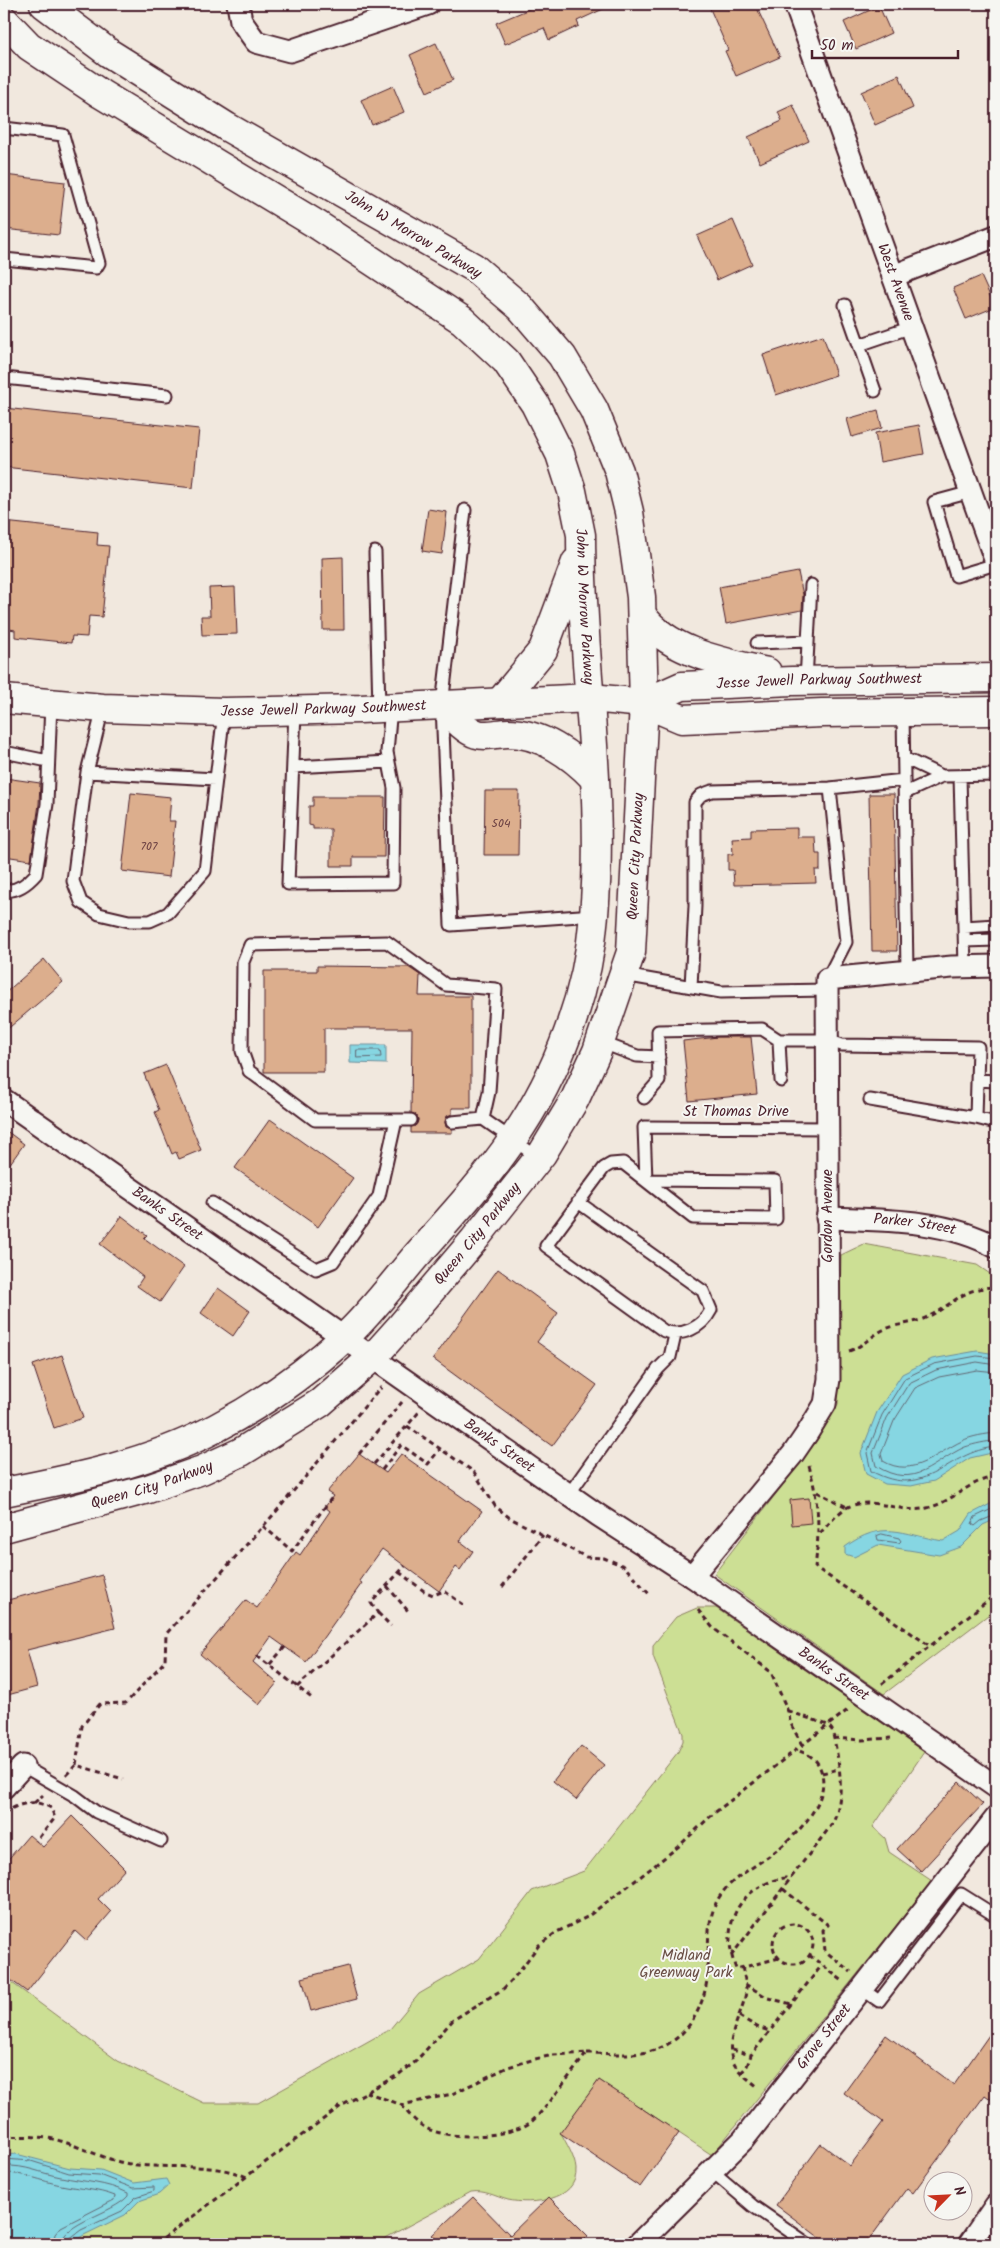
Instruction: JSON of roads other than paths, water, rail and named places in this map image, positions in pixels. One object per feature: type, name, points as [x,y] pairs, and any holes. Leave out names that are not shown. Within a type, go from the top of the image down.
[{"type":"main road","name":"John W Morrow Parkway","points":[[44,4],[109,53],[227,127],[473,267],[520,306],[562,356],[594,410],[619,471],[629,512],[642,615],[644,703]]},
{"type":"main road","name":"John W Morrow Parkway","points":[[4,20],[29,46],[100,94],[316,224],[462,320],[506,361],[535,404],[560,454],[572,491],[581,534],[591,698]]},
{"type":"main road","points":[[500,702],[543,650],[581,549]]},
{"type":"main road","points":[[642,615],[650,627],[679,645],[724,663],[799,681]]},
{"type":"main road","name":"Jesse Jewell Parkway Southwest","points":[[644,703],[682,686],[799,681],[996,678]]},
{"type":"main road","name":"Jesse Jewell Parkway Southwest","points":[[4,699],[103,708],[224,712],[295,711],[591,698],[644,703],[682,719],[822,713],[996,711]]},
{"type":"main road","name":"Queen City Parkway","points":[[4,1492],[54,1482],[137,1460],[214,1429],[284,1387],[346,1337],[439,1231],[513,1140],[548,1080],[571,1024],[587,961],[594,916],[597,834],[591,698]]},
{"type":"main road","name":"Queen City Parkway","points":[[4,1528],[148,1489],[210,1467],[240,1452],[320,1404],[374,1356],[474,1240],[539,1158],[575,1099],[600,1042],[631,952],[644,703]]},
{"type":"main road","points":[[442,705],[466,728],[478,735],[510,733],[538,739],[561,750],[594,778]]},
{"type":"street","points":[[238,4],[241,21],[256,42],[290,51],[428,4]]},
{"type":"street","name":"West Avenue","points":[[795,4],[996,563]]},
{"type":"street","points":[[893,276],[996,236]]},
{"type":"street","points":[[827,984],[907,971],[996,966]]},
{"type":"street","name":"Gordon Avenue","points":[[692,1576],[793,1454],[824,1404],[829,1379],[827,984]]},
{"type":"street","name":"Banks Street","points":[[4,1100],[374,1356],[569,1494],[692,1576],[996,1786]]},
{"type":"street","name":"Parker Street","points":[[827,1218],[908,1222],[938,1226],[966,1234],[996,1247]]},
{"type":"street","points":[[4,1787],[23,1766]]},
{"type":"street","name":"Grove Street","points":[[638,2244],[743,2140],[854,1982],[996,1818]]},
{"type":"street","points":[[969,2244],[993,2216]]},
{"type":"lane","points":[[4,128],[63,135],[99,263],[96,268],[4,259]]},
{"type":"lane","points":[[845,305],[875,391]]},
{"type":"lane","points":[[859,345],[912,327]]},
{"type":"lane","points":[[4,378],[167,395]]},
{"type":"lane","points":[[971,492],[934,502],[956,576],[996,563]]},
{"type":"lane","points":[[465,510],[442,705],[451,924],[594,916]]},
{"type":"lane","points":[[295,711],[288,884],[393,884],[394,788],[388,752],[376,552]]},
{"type":"lane","points":[[799,681],[808,641],[811,585]]},
{"type":"lane","points":[[757,643],[808,641]]},
{"type":"lane","points":[[4,890],[8,891],[28,883],[36,874],[47,804],[51,703]]},
{"type":"lane","points":[[103,708],[87,772],[73,881],[81,902],[99,914],[129,920],[150,921],[168,913],[205,871],[224,712]]},
{"type":"lane","points":[[903,713],[907,971]]},
{"type":"lane","points":[[4,752],[48,761]]},
{"type":"lane","points":[[904,758],[942,776]]},
{"type":"lane","points":[[293,767],[389,762]]},
{"type":"lane","points":[[87,772],[215,779]]},
{"type":"lane","points":[[905,793],[942,776],[996,775]]},
{"type":"lane","points":[[960,776],[965,967]]},
{"type":"lane","points":[[691,987],[695,906],[695,802],[701,795],[712,791],[830,788],[904,780]]},
{"type":"lane","points":[[624,975],[720,992],[827,984],[846,942],[830,788]]},
{"type":"lane","points":[[964,927],[996,925]]},
{"type":"lane","points":[[964,941],[996,940]]},
{"type":"lane","points":[[411,1120],[315,1120],[250,1071],[242,1051],[243,962],[250,946],[387,942],[446,985],[496,989],[489,1092],[483,1119]]},
{"type":"lane","points":[[644,1098],[659,1081],[658,1031],[762,1029],[779,1040],[827,1040],[842,1045],[978,1047],[976,1118]]},
{"type":"lane","points":[[779,1040],[781,1081]]},
{"type":"lane","points":[[600,1042],[637,1056],[658,1057]]},
{"type":"lane","points":[[977,1080],[996,1080]]},
{"type":"lane","points":[[870,1100],[996,1123]]},
{"type":"lane","points":[[452,1122],[483,1119],[539,1158]]},
{"type":"lane","points":[[212,1203],[316,1269],[334,1262],[379,1196],[396,1120]]},
{"type":"lane","name":"St Thomas Drive","points":[[646,1180],[644,1127],[828,1128]]},
{"type":"lane","points":[[578,1202],[703,1291],[711,1310],[707,1318],[688,1332],[675,1335],[664,1331],[546,1246],[578,1202],[604,1168],[611,1164],[623,1163],[693,1218],[776,1219],[775,1181],[646,1180]]},
{"type":"lane","points":[[569,1494],[658,1369],[670,1357],[675,1335]]},
{"type":"lane","points":[[23,1766],[75,1796],[96,1812],[161,1841]]},
{"type":"lane","points":[[854,1982],[879,2001],[961,1894],[996,1916]]},
{"type":"lane","points":[[712,2171],[753,2206],[808,2244]]},
{"type":"water","points":[[350,1045],[386,1045],[386,1064],[350,1063]]},
{"type":"water","points":[[977,1351],[996,1354],[996,1452],[970,1458],[934,1481],[911,1486],[885,1484],[866,1474],[861,1453],[877,1412],[902,1374],[932,1359]]},
{"type":"water","points":[[996,1501],[996,1519],[983,1525],[961,1547],[939,1555],[878,1545],[854,1557],[845,1554],[845,1547],[858,1538],[882,1531],[904,1532],[943,1541],[960,1531],[971,1514]]},
{"type":"water","points":[[16,2154],[70,2168],[101,2170],[134,2183],[166,2179],[169,2185],[159,2194],[139,2201],[125,2215],[69,2244],[4,2244],[4,2155]]},
{"type":"park label","name":"Midland Greenway Park","points":[[686,1964]]}]
